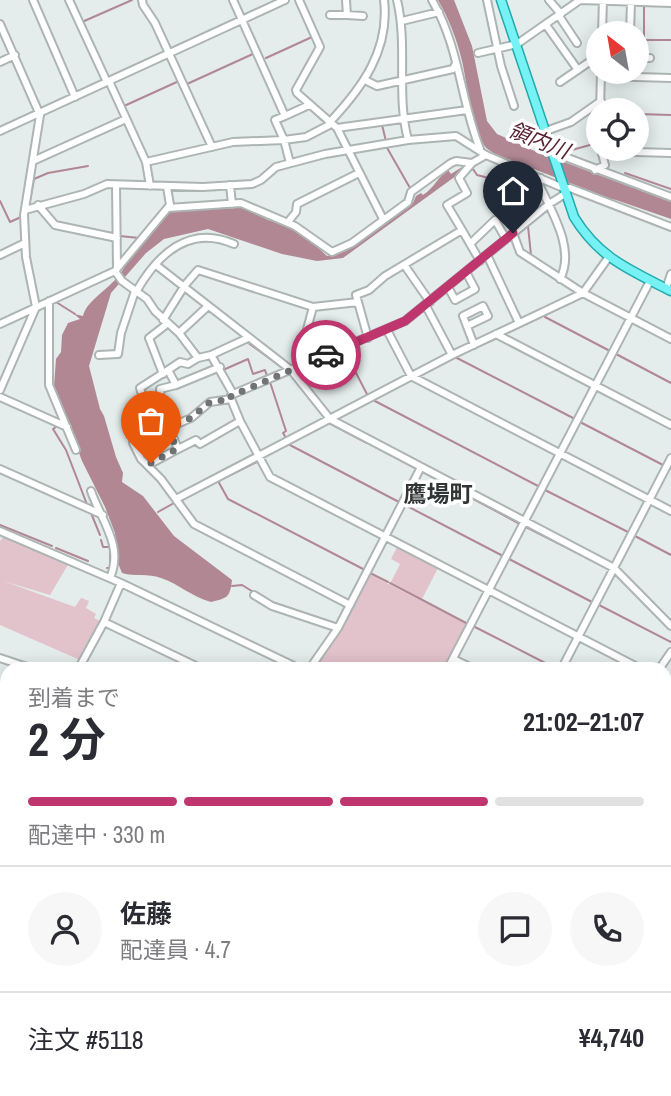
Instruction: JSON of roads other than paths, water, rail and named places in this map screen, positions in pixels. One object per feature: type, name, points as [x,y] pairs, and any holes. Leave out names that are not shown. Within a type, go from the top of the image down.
[{"type":"main road","points":[[501,0],[550,153],[563,189],[584,233],[608,258],[668,290]]},
{"type":"street","points":[[33,0],[75,97]]},
{"type":"street","points":[[69,0],[146,162],[150,186]]},
{"type":"street","points":[[142,0],[212,147]]},
{"type":"street","points":[[233,0],[285,116]]},
{"type":"street","points":[[0,131],[242,20],[274,2],[285,0]]},
{"type":"street","points":[[299,0],[320,47],[296,90],[332,125],[383,219]]},
{"type":"street","points":[[346,0],[347,15]]},
{"type":"street","points":[[332,125],[357,93],[375,63],[383,36],[384,0]]},
{"type":"street","points":[[397,0],[402,21],[403,121],[408,139]]},
{"type":"street","points":[[432,0],[450,36],[467,110],[483,153]]},
{"type":"street","points":[[487,0],[505,81],[514,106]]},
{"type":"street","points":[[550,0],[577,44]]},
{"type":"street","points":[[478,53],[517,44],[581,0],[671,3]]},
{"type":"street","points":[[602,21],[603,0]]},
{"type":"street","points":[[630,21],[631,2]]},
{"type":"street","points":[[402,21],[439,12]]},
{"type":"street","points":[[330,15],[363,16]]},
{"type":"street","points":[[0,24],[40,113],[25,210],[26,243],[36,307],[0,390]]},
{"type":"street","points":[[546,25],[578,69]]},
{"type":"street","points":[[0,62],[15,55]]},
{"type":"street","points":[[365,80],[377,86],[402,81],[453,69],[457,61]]},
{"type":"street","points":[[560,82],[586,64]]},
{"type":"street","points":[[649,77],[671,78]]},
{"type":"street","points":[[290,163],[275,120],[309,105]]},
{"type":"street","points":[[146,162],[233,142],[306,137],[332,125],[403,121],[467,110]]},
{"type":"street","points":[[543,132],[571,122],[586,110]]},
{"type":"street","points":[[33,161],[126,119]]},
{"type":"street","points":[[25,210],[84,194],[100,186],[167,187],[257,182],[276,167],[290,163],[408,139],[456,136],[483,153],[563,189],[570,188],[671,226]]},
{"type":"street","points":[[649,152],[671,153]]},
{"type":"street","points":[[480,261],[447,205],[467,193],[459,178],[483,153]]},
{"type":"street","points":[[550,153],[671,197]]},
{"type":"street","points":[[595,170],[605,165],[604,161]]},
{"type":"street","points":[[168,208],[241,203],[277,220],[288,222],[332,253],[352,243],[408,201],[411,192],[451,163],[472,163]]},
{"type":"street","points":[[288,222],[296,212],[297,205],[359,173]]},
{"type":"street","points":[[541,178],[539,184],[565,246],[563,275],[560,279]]},
{"type":"street","points":[[116,185],[118,274],[147,299],[198,358]]},
{"type":"street","points":[[230,185],[232,204]]},
{"type":"street","points":[[0,324],[118,274],[170,205],[167,187]]},
{"type":"street","points":[[350,605],[194,524],[141,459],[133,443],[191,418],[210,402],[231,397],[405,321],[448,288],[563,189]]},
{"type":"street","points":[[38,205],[55,225],[117,238]]},
{"type":"street","points":[[471,243],[495,220],[506,239]]},
{"type":"street","points":[[368,338],[356,295],[369,290],[462,230]]},
{"type":"street","points":[[513,233],[520,252],[560,279],[671,339]]},
{"type":"street","points":[[99,355],[118,354],[121,332],[136,292],[162,255],[190,239],[222,238],[234,244]]},
{"type":"street","points":[[0,255],[26,243]]},
{"type":"street","points":[[487,255],[519,323]]},
{"type":"street","points":[[176,499],[452,355],[583,293],[608,258]]},
{"type":"street","points":[[156,265],[291,370],[330,419],[614,568],[670,624]]},
{"type":"street","points":[[405,265],[428,304],[452,355]]},
{"type":"street","points":[[177,385],[166,372],[149,338],[165,322],[184,288],[198,270],[313,307],[358,302]]},
{"type":"street","points":[[448,288],[455,300],[475,289],[466,272]]},
{"type":"street","points":[[668,290],[671,274]]},
{"type":"street","points":[[451,662],[650,281]]},
{"type":"street","points":[[49,301],[49,385],[76,450]]},
{"type":"street","points":[[179,333],[207,307]]},
{"type":"street","points":[[313,307],[306,333],[315,360]]},
{"type":"street","points":[[467,327],[474,345]]},
{"type":"street","points":[[387,330],[411,376],[671,510]]},
{"type":"street","points":[[496,334],[671,425]]},
{"type":"street","points":[[157,433],[140,388],[180,362],[188,364],[248,338]]},
{"type":"street","points":[[211,355],[220,368],[240,421],[270,477],[627,662]]},
{"type":"street","points":[[177,449],[161,408],[160,389],[220,368]]},
{"type":"street","points":[[0,397],[67,427]]},
{"type":"street","points":[[148,465],[196,440],[200,444],[240,421]]},
{"type":"street","points":[[565,662],[671,458]]},
{"type":"street","points":[[314,662],[338,628],[421,467]]},
{"type":"street","points":[[0,469],[103,515]]},
{"type":"street","points":[[91,491],[114,544],[114,566],[110,578]]},
{"type":"street","points":[[1,534],[110,578],[286,662]]},
{"type":"street","points":[[82,662],[121,583]]},
{"type":"street","points":[[254,596],[272,606],[338,628]]},
{"type":"street","points":[[104,622],[187,662]]},
{"type":"street","points":[[453,659],[459,662]]},
{"type":"waterway","points":[[82,22],[132,0]]},
{"type":"waterway","points":[[644,5],[644,40],[671,40]]},
{"type":"waterway","points":[[266,58],[312,37]]},
{"type":"waterway","points":[[313,40],[316,45]]},
{"type":"waterway","points":[[187,84],[255,53]]},
{"type":"waterway","points":[[124,106],[179,81]]},
{"type":"waterway","points":[[309,108],[325,123]]},
{"type":"waterway","points":[[649,114],[671,115]]},
{"type":"waterway","points":[[385,125],[401,123]]},
{"type":"waterway","points":[[346,130],[382,125],[386,141]]},
{"type":"waterway","points":[[386,146],[410,188]]},
{"type":"waterway","name":"領内川","points":[[565,152],[586,146]]},
{"type":"waterway","points":[[29,206],[34,179],[48,173],[88,166]]},
{"type":"waterway","points":[[470,171],[473,169],[477,175],[504,182],[525,220]]},
{"type":"waterway","points":[[625,173],[671,189]]},
{"type":"waterway","points":[[0,201],[10,222],[21,217]]},
{"type":"waterway","points":[[528,226],[531,255]]},
{"type":"waterway","points":[[120,236],[139,238]]},
{"type":"waterway","points":[[503,335],[583,297]]},
{"type":"waterway","points":[[56,302],[75,314]]},
{"type":"waterway","points":[[545,317],[610,351]]},
{"type":"waterway","points":[[477,347],[497,338]]},
{"type":"waterway","points":[[247,342],[280,366]]},
{"type":"waterway","points":[[344,350],[368,396]]},
{"type":"waterway","points":[[417,377],[462,354]]},
{"type":"waterway","points":[[616,354],[671,383]]},
{"type":"waterway","points":[[455,357],[575,419]]},
{"type":"waterway","points":[[223,370],[248,359],[253,374],[265,370],[267,376]]},
{"type":"waterway","points":[[337,419],[412,379]]},
{"type":"waterway","points":[[270,382],[286,438]]},
{"type":"waterway","points":[[373,400],[538,486]]},
{"type":"waterway","points":[[580,422],[663,465]]},
{"type":"waterway","points":[[263,457],[329,423],[367,443]]},
{"type":"waterway","points":[[54,424],[56,427],[53,429],[66,450],[88,507]]},
{"type":"waterway","points":[[288,444],[399,502]]},
{"type":"waterway","points":[[370,444],[417,469]]},
{"type":"waterway","points":[[180,500],[259,461]]},
{"type":"waterway","points":[[423,472],[520,524]]},
{"type":"waterway","points":[[218,481],[228,499],[365,570]]},
{"type":"waterway","points":[[545,490],[628,532]]},
{"type":"waterway","points":[[158,512],[174,503]]},
{"type":"waterway","points":[[405,505],[503,556]]},
{"type":"waterway","points":[[91,513],[100,535]]},
{"type":"waterway","points":[[0,525],[52,546]]},
{"type":"waterway","points":[[526,527],[609,569]]},
{"type":"waterway","points":[[635,536],[671,555]]},
{"type":"waterway","points":[[101,540],[103,547],[110,547],[110,568],[107,568]]},
{"type":"waterway","points":[[56,548],[88,561]]},
{"type":"waterway","points":[[509,559],[592,602]]},
{"type":"waterway","points":[[370,573],[388,582]]},
{"type":"waterway","points":[[390,583],[468,624]]},
{"type":"waterway","points":[[232,586],[242,585],[255,593]]},
{"type":"waterway","points":[[269,601],[337,624]]},
{"type":"waterway","points":[[599,605],[671,642]]},
{"type":"waterway","points":[[473,626],[543,662]]},
{"type":"waterway","points":[[319,662],[336,636]]},
{"type":"district","name":"鷹場町","points":[[438,493]]}]
